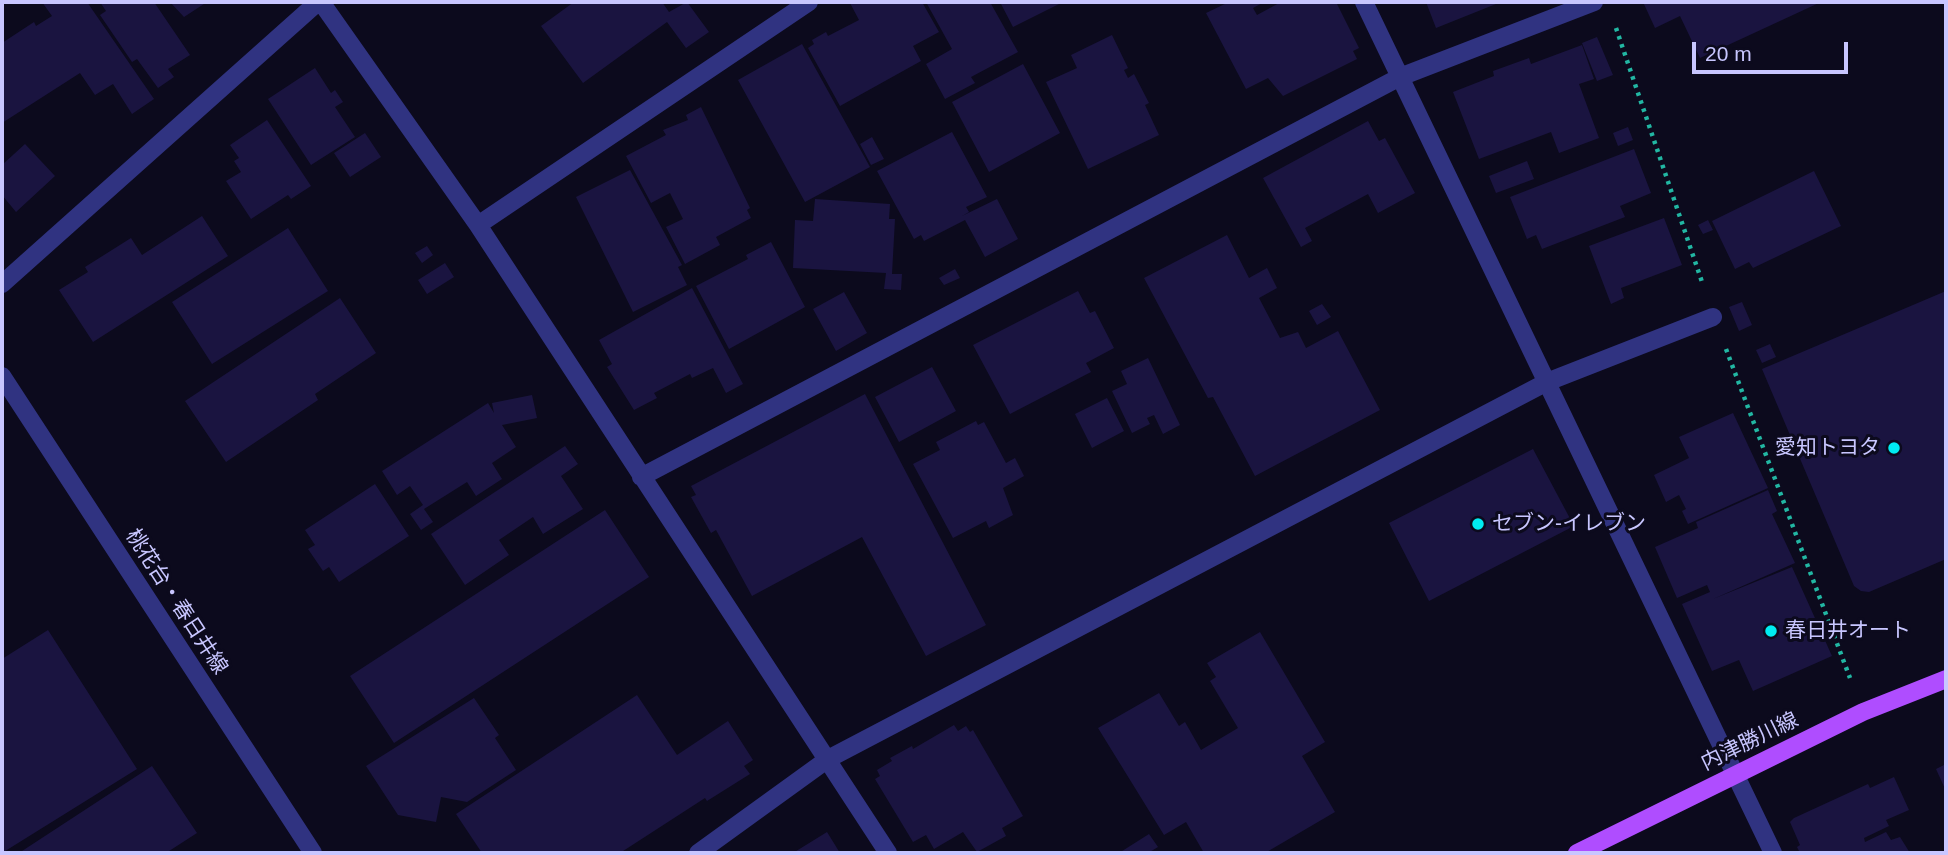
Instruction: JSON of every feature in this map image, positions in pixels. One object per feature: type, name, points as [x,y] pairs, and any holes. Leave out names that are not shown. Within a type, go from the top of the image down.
[{"type":"main road","name":"内津勝川線","points":[[1577,853],[1863,712],[1946,678]]},
{"type":"street","points":[[2,284],[319,2],[478,225],[888,853]]},
{"type":"street","points":[[478,225],[809,2]]},
{"type":"street","points":[[1364,2],[1773,853]]},
{"type":"street","points":[[641,477],[1400,77],[1594,2]]},
{"type":"street","points":[[698,853],[828,759],[1548,382],[1713,317]]},
{"type":"street","name":"桃花台・春日井線","points":[[2,376],[313,853]]},
{"type":"path","points":[[1612,15],[1713,317],[1863,712]]},
{"type":"building","points":[[42,2],[87,2],[154,99],[132,114],[113,84],[95,95],[80,73],[2,123],[2,43],[34,22],[36,26],[52,16]]},
{"type":"building","points":[[100,2],[154,2],[190,55],[168,69],[174,77],[158,88],[137,59],[132,62],[100,15],[106,11]]},
{"type":"building","points":[[170,2],[207,2],[184,17]]},
{"type":"building","points":[[574,2],[662,2],[669,12],[687,2],[709,32],[686,48],[667,22],[583,83],[541,26]]},
{"type":"building","points":[[922,2],[939,32],[913,46],[921,61],[840,106],[808,48],[814,44],[812,40],[826,32],[828,36],[859,20],[850,3]]},
{"type":"building","points":[[926,2],[990,2],[1018,52],[971,77],[975,83],[945,99],[926,64],[952,49]]},
{"type":"building","points":[[1000,2],[1063,2],[1013,27]]},
{"type":"building","points":[[1229,2],[1264,2],[1253,8],[1257,15],[1281,2],[1336,2],[1359,48],[1353,51],[1357,59],[1283,96],[1268,78],[1246,89],[1206,13]]},
{"type":"building","points":[[1426,2],[1501,2],[1436,28]]},
{"type":"building","points":[[1643,2],[1821,2],[1700,58],[1680,16],[1655,28]]},
{"type":"building","points":[[1112,35],[1128,68],[1124,70],[1128,78],[1134,74],[1149,103],[1145,105],[1159,135],[1088,169],[1046,82],[1077,68],[1071,55]]},
{"type":"building","points":[[1597,37],[1613,75],[1597,81],[1582,43]]},
{"type":"building","points":[[802,44],[870,167],[805,202],[738,80]]},
{"type":"building","points":[[1582,45],[1594,79],[1579,84],[1599,138],[1559,153],[1551,132],[1479,159],[1453,92],[1494,76],[1493,71],[1529,58],[1531,64]]},
{"type":"building","points":[[1023,64],[1060,133],[989,172],[952,102]]},
{"type":"building","points":[[315,68],[331,93],[335,90],[343,102],[335,107],[355,137],[311,165],[268,99]]},
{"type":"building","points":[[701,107],[750,208],[747,210],[751,218],[716,237],[720,245],[685,264],[666,227],[683,219],[670,193],[651,203],[626,156],[666,135],[663,130],[688,120],[686,115]]},
{"type":"building","points":[[267,120],[311,186],[291,199],[288,195],[251,219],[226,181],[241,172],[234,161],[239,158],[230,145]]},
{"type":"building","points":[[1368,121],[1379,141],[1385,138],[1415,193],[1378,213],[1368,194],[1305,228],[1312,241],[1301,247],[1263,178]]},
{"type":"building","points":[[1628,127],[1633,140],[1618,146],[1613,133]]},
{"type":"building","points":[[952,132],[987,197],[966,207],[969,212],[962,216],[997,199],[1018,239],[985,257],[965,220],[924,241],[921,235],[914,239],[877,171]]},
{"type":"building","points":[[365,133],[381,157],[350,177],[334,153]]},
{"type":"building","points":[[872,137],[884,159],[871,165],[860,144]]},
{"type":"building","points":[[25,144],[55,176],[16,212],[2,195],[2,165]]},
{"type":"building","points":[[1634,149],[1651,193],[1620,206],[1625,217],[1542,249],[1536,235],[1527,239],[1510,197]]},
{"type":"building","points":[[1527,161],[1534,179],[1496,193],[1489,176]]},
{"type":"building","points":[[630,170],[682,265],[678,267],[687,285],[633,312],[576,197]]},
{"type":"building","points":[[1814,171],[1841,226],[1753,268],[1749,262],[1735,269],[1712,221]]},
{"type":"building","points":[[815,199],[890,204],[889,219],[895,219],[892,274],[902,274],[901,290],[884,289],[886,273],[793,268],[795,220],[813,221]]},
{"type":"building","points":[[202,216],[228,256],[93,342],[59,290],[88,272],[85,267],[131,238],[142,255]]},
{"type":"building","points":[[1664,218],[1682,265],[1621,288],[1624,298],[1611,304],[1589,246]]},
{"type":"building","points":[[1708,220],[1713,230],[1703,234],[1698,225]]},
{"type":"building","points":[[288,228],[328,291],[212,364],[172,302]]},
{"type":"building","points":[[1227,235],[1249,278],[1267,268],[1277,288],[1259,298],[1280,338],[1298,332],[1306,348],[1338,331],[1380,410],[1255,476],[1213,397],[1208,398],[1144,278]]},
{"type":"building","points":[[771,242],[805,307],[729,349],[696,286],[748,259],[746,255]]},
{"type":"building","points":[[427,246],[433,255],[422,263],[415,253]]},
{"type":"building","points":[[445,263],[454,277],[427,294],[418,280]]},
{"type":"building","points":[[955,269],[960,278],[944,285],[939,278]]},
{"type":"building","points":[[692,288],[743,384],[726,393],[713,368],[692,378],[690,374],[654,393],[657,398],[634,410],[607,367],[612,364],[599,340]]},
{"type":"building","points":[[1078,291],[1090,313],[1095,311],[1114,348],[1086,363],[1091,372],[1010,414],[973,345]]},
{"type":"building","points":[[1946,291],[1946,559],[1869,592],[1861,591],[1854,586],[1762,369]]},
{"type":"building","points":[[844,292],[867,333],[836,351],[813,309]]},
{"type":"building","points":[[340,298],[376,353],[315,394],[318,400],[226,462],[185,401]]},
{"type":"building","points":[[1742,302],[1752,325],[1739,331],[1729,307]]},
{"type":"building","points":[[1322,304],[1331,317],[1317,325],[1309,311]]},
{"type":"building","points":[[1770,344],[1776,357],[1762,363],[1756,350]]},
{"type":"building","points":[[1148,358],[1180,425],[1163,434],[1154,415],[1147,418],[1150,424],[1132,433],[1112,391],[1127,384],[1121,371]]},
{"type":"building","points":[[932,367],[956,411],[899,442],[875,397]]},
{"type":"building","points":[[865,394],[986,625],[926,656],[862,537],[752,596],[716,530],[711,533],[691,497],[696,495],[691,486]]},
{"type":"building","points":[[532,395],[537,418],[502,425],[516,447],[492,463],[502,479],[476,496],[467,482],[424,509],[433,522],[421,530],[410,514],[423,505],[410,486],[397,495],[382,471],[488,403],[494,413],[492,403]]},
{"type":"building","points":[[1107,398],[1124,431],[1092,448],[1075,414]]},
{"type":"building","points":[[1733,413],[1768,488],[1688,524],[1682,511],[1686,509],[1679,495],[1666,502],[1654,475],[1689,458],[1679,437]]},
{"type":"building","points":[[976,421],[978,425],[984,422],[1006,463],[1015,458],[1024,476],[1003,488],[1013,515],[989,528],[986,521],[953,538],[913,464],[940,450],[936,442]]},
{"type":"building","points":[[565,446],[578,464],[561,476],[583,509],[543,534],[533,517],[499,540],[509,555],[465,585],[431,534]]},
{"type":"building","points":[[1533,449],[1574,526],[1429,601],[1389,523]]},
{"type":"building","points":[[375,484],[409,536],[339,582],[329,567],[323,571],[308,549],[315,545],[305,530]]},
{"type":"building","points":[[1768,490],[1777,511],[1772,514],[1795,563],[1713,599],[1792,567],[1832,656],[1753,691],[1739,660],[1712,671],[1682,604],[1710,592],[1707,585],[1677,598],[1655,547],[1698,528],[1696,522]]},
{"type":"building","points":[[605,510],[649,577],[394,743],[350,676]]},
{"type":"building","points":[[48,630],[137,769],[2,853],[2,659]]},
{"type":"building","points":[[1260,632],[1325,742],[1302,756],[1335,812],[1265,853],[1204,853],[1186,822],[1164,835],[1098,728],[1159,693],[1179,726],[1185,722],[1201,750],[1238,728],[1210,681],[1216,677],[1207,663]]},
{"type":"building","points":[[637,695],[677,755],[728,721],[753,760],[744,766],[750,774],[707,801],[705,798],[620,853],[482,853],[456,814]]},
{"type":"building","points":[[474,698],[499,735],[495,738],[516,770],[467,802],[441,797],[436,822],[398,815],[366,766]]},
{"type":"building","points":[[954,725],[958,731],[966,726],[970,732],[973,730],[1023,816],[1002,828],[1006,836],[977,852],[963,832],[934,849],[926,835],[913,842],[875,779],[880,776],[877,770],[892,761],[890,758],[912,746],[913,749]]},
{"type":"building","points":[[1946,764],[1946,791],[1936,769]]},
{"type":"building","points":[[152,766],[197,833],[166,853],[19,853]]},
{"type":"building","points":[[1894,777],[1909,810],[1886,820],[1889,826],[1864,838],[1865,842],[1886,832],[1891,840],[1900,837],[1910,853],[1800,853],[1797,847],[1800,845],[1790,822],[1794,818],[1868,784],[1870,788]]},
{"type":"building","points":[[827,832],[840,853],[793,853]]},
{"type":"building","points":[[1149,834],[1158,847],[1148,853],[1119,853]]},
{"type":"place","name":"愛知トヨタ","points":[[1894,448]]},
{"type":"place","name":"セブン-イレブン","points":[[1478,524]]},
{"type":"place","name":"春日井オート","points":[[1771,631]]}]
